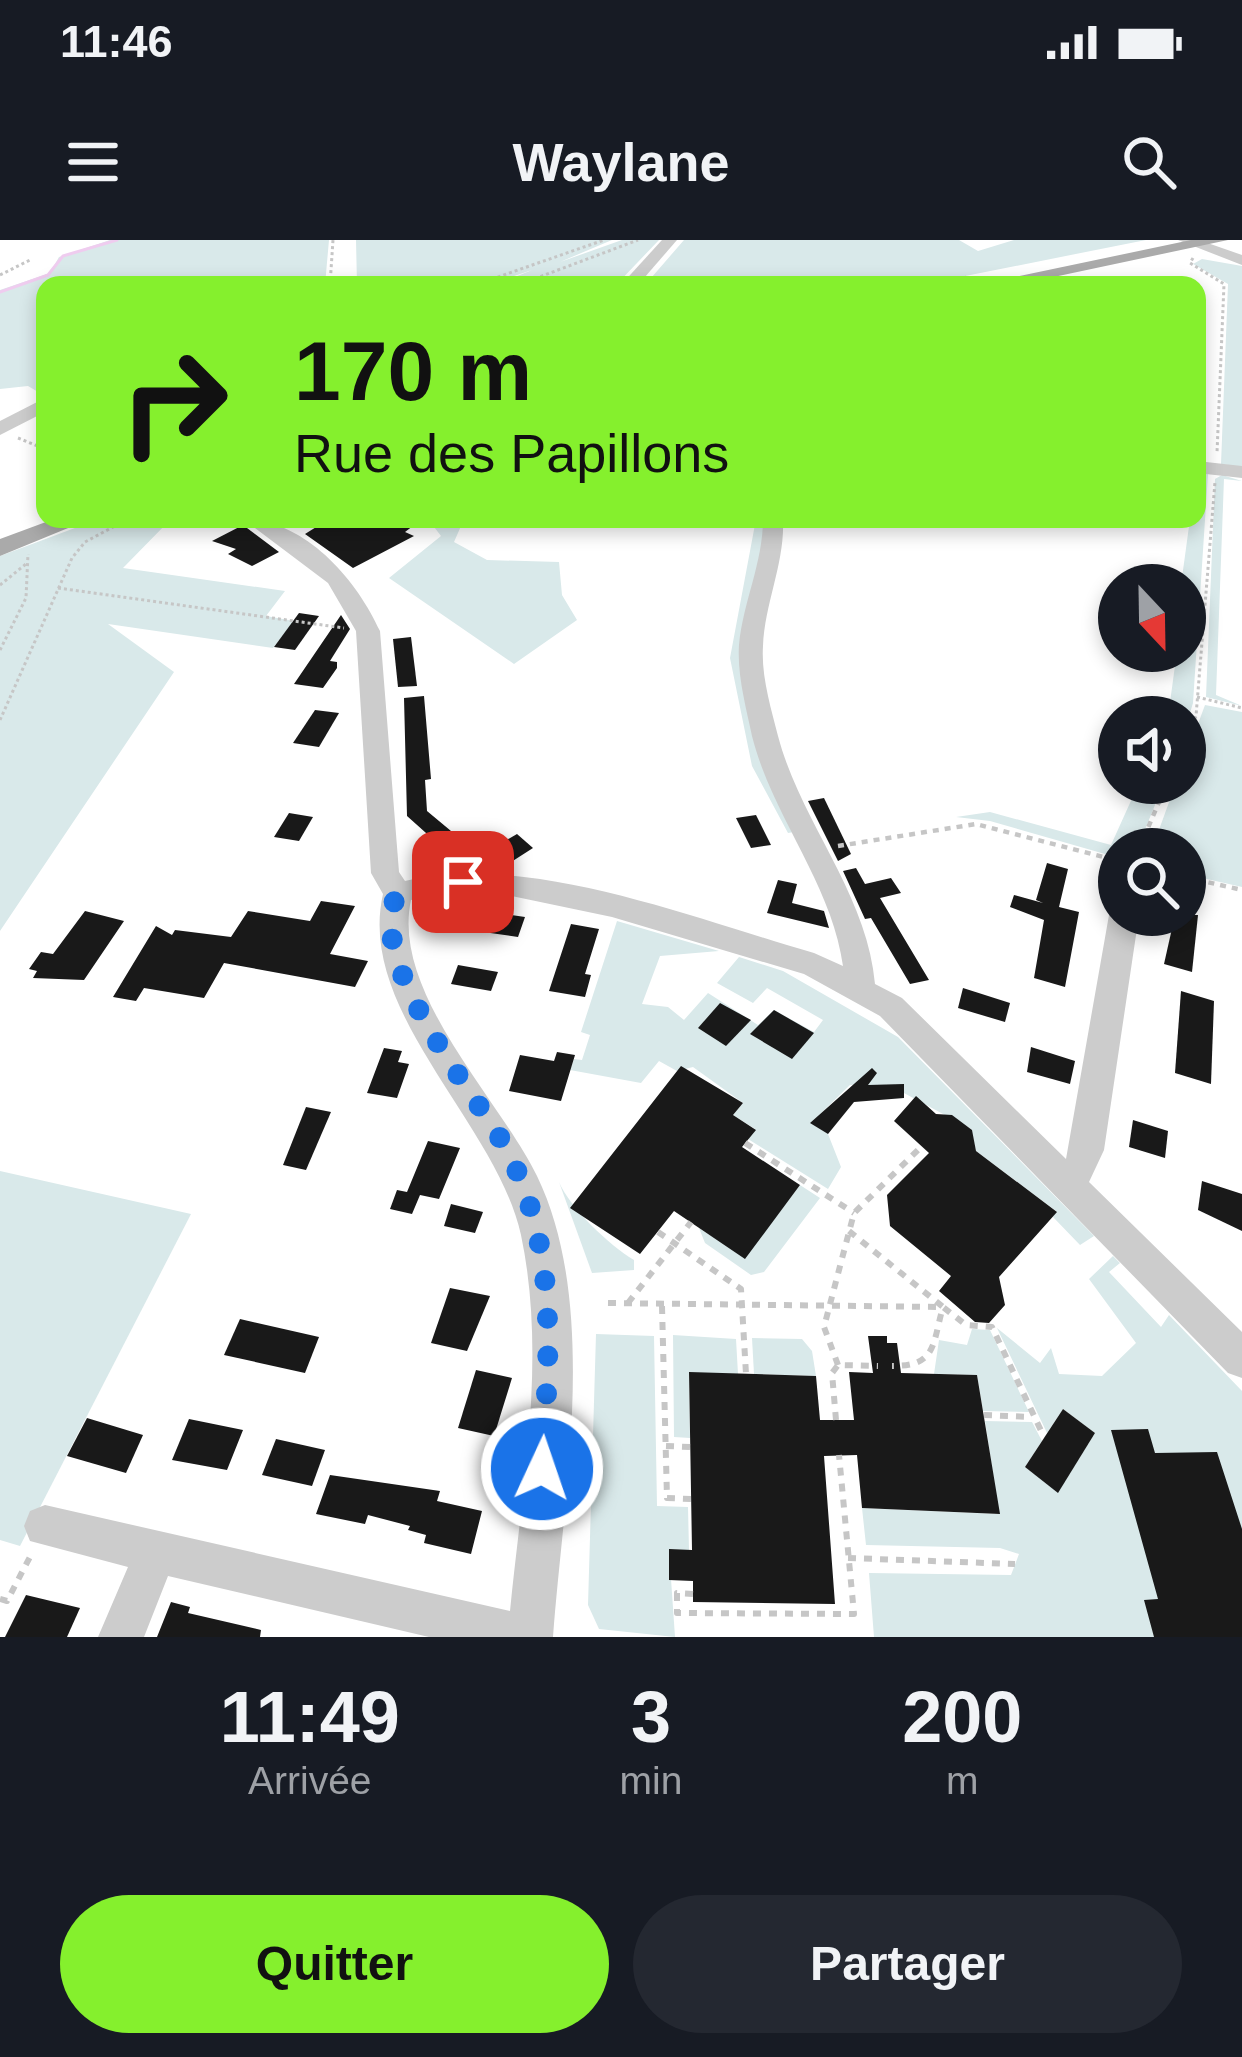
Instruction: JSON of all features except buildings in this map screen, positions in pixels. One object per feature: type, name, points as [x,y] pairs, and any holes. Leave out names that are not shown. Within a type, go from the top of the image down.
[{"type":"main road","points":[[1037,276],[1219,240]]},
{"type":"main road","points":[[0,548],[52,528]]},
{"type":"street","points":[[637,276],[670,240]]},
{"type":"street","points":[[1191,248],[1242,260]]},
{"type":"street","points":[[2,429],[36,409]]},
{"type":"street","points":[[1206,468],[1242,472]]},
{"type":"street","points":[[45,1526],[528,1637],[550,1328],[547,1272],[524,1186],[402,971],[389,926],[398,893],[385,873],[368,631],[357,599],[339,575],[267,528]]},
{"type":"street","points":[[773,528],[750,650],[775,773],[854,940],[860,990]]},
{"type":"street","points":[[398,893],[438,883],[487,881],[612,906],[776,951],[891,1006],[1242,1359]]},
{"type":"street","points":[[1067,1182],[1082,1166],[1088,1150],[1121,936]]},
{"type":"street","points":[[121,1637],[158,1549]]},
{"type":"path","points":[[331,276],[333,240]]},
{"type":"path","points":[[501,276],[604,240]]},
{"type":"path","points":[[542,276],[638,240]]},
{"type":"path","points":[[1191,248],[1190,263],[1224,284],[1206,468]]},
{"type":"path","points":[[0,275],[32,259]]},
{"type":"path","points":[[2,429],[36,444]]},
{"type":"path","points":[[0,720],[40,640],[58,588],[86,542],[112,528]]},
{"type":"path","points":[[1197,696],[1204,528]]},
{"type":"path","points":[[0,585],[26,564],[44,531]]},
{"type":"path","points":[[0,650],[26,598],[26,564]]},
{"type":"path","points":[[58,588],[368,631]]},
{"type":"path","points":[[1206,699],[1242,708]]},
{"type":"path","points":[[809,851],[976,824],[1098,856]]},
{"type":"path","points":[[1206,882],[1242,890]]},
{"type":"path","points":[[745,1143],[854,1214]]},
{"type":"path","points":[[838,1365],[824,1327],[854,1214],[922,1146]]},
{"type":"path","points":[[627,1304],[691,1222]]},
{"type":"path","points":[[849,1231],[966,1324],[992,1327],[1044,1437]]},
{"type":"path","points":[[658,1232],[741,1289],[746,1374]]},
{"type":"path","points":[[608,1303],[943,1307]]},
{"type":"path","points":[[662,1304],[667,1498],[691,1498]]},
{"type":"path","points":[[892,1366],[919,1366],[928,1358],[943,1307]]},
{"type":"path","points":[[838,1365],[878,1366]]},
{"type":"path","points":[[836,1420],[832,1373],[838,1365]]},
{"type":"path","points":[[984,1415],[1035,1417]]},
{"type":"path","points":[[666,1446],[690,1447]]},
{"type":"path","points":[[690,1593],[676,1593],[677,1613],[854,1615],[838,1456]]},
{"type":"path","points":[[0,1599],[7,1601],[45,1526]]},
{"type":"path","points":[[848,1558],[1015,1564]]},
{"type":"shaded area","points":[[110,240],[329,240],[326,276],[41,276],[50,273],[59,257]]},
{"type":"shaded area","points":[[356,240],[612,240],[560,262],[622,240],[659,240],[625,276],[517,276],[532,270],[514,276],[357,276]]},
{"type":"shaded area","points":[[684,240],[959,240],[978,251],[1014,240],[1146,240],[965,276],[653,276]]},
{"type":"shaded area","points":[[1202,259],[1242,266],[1242,467],[1221,464],[1228,284],[1193,264]]},
{"type":"shaded area","points":[[36,278],[36,391],[28,386],[0,389],[0,290]]},
{"type":"shaded area","points":[[1222,475],[1242,481],[1224,479],[1216,695],[1242,706],[1206,697],[1215,479]]},
{"type":"shaded area","points":[[75,528],[162,528],[123,568],[285,591],[266,616],[294,621],[273,648],[108,624],[174,672],[0,931],[0,556]]},
{"type":"shaded area","points":[[435,528],[460,528],[454,542],[487,560],[559,562],[562,595],[577,620],[514,664],[389,578],[441,536]]},
{"type":"shaded area","points":[[754,528],[768,528],[749,625],[794,832],[788,833],[752,766],[730,658]]},
{"type":"shaded area","points":[[1189,528],[1204,528],[1202,564],[1184,564]]},
{"type":"shaded area","points":[[1174,672],[1195,672],[1193,696],[1171,696]]},
{"type":"shaded area","points":[[1206,705],[1242,712],[1242,887],[1206,879],[1206,828],[1160,828],[1168,804],[1206,804]]},
{"type":"shaded area","points":[[1130,804],[1155,804],[1146,828],[1119,828]]},
{"type":"shaded area","points":[[990,812],[1098,841],[1098,852],[990,821],[956,817]]},
{"type":"shaded area","points":[[617,921],[719,951],[660,956],[642,1004],[668,1007],[684,1020],[708,993],[758,1025],[774,1010],[814,1032],[823,1020],[767,988],[753,1003],[717,983],[739,957],[783,971],[898,1037],[1094,1236],[1080,1245],[1053,1217],[1056,1211],[976,1151],[971,1129],[889,1085],[850,1085],[811,1123],[828,1134],[841,1167],[828,1189],[748,1139],[755,1129],[733,1115],[743,1103],[693,1067],[677,1071],[659,1061],[641,1083],[570,1070],[574,1059],[582,1060],[590,1035],[581,1032]]},
{"type":"shaded area","points":[[0,1171],[191,1214],[20,1546],[0,1540]]},
{"type":"shaded area","points":[[559,1182],[591,1225],[634,1260],[634,1270],[592,1273]]},
{"type":"shaded area","points":[[800,1185],[820,1198],[764,1272],[751,1275],[705,1243],[699,1228],[745,1258]]},
{"type":"shaded area","points":[[1113,1256],[1120,1263],[1109,1272],[1161,1327],[1169,1315],[1242,1391],[1242,1637],[874,1637],[869,1573],[1011,1575],[1019,1554],[1000,1548],[866,1545],[862,1508],[999,1514],[985,1421],[1032,1422],[1042,1441],[1025,1467],[1058,1492],[1095,1433],[1063,1409],[1047,1433],[997,1328],[1040,1363],[1051,1348],[1059,1374],[1102,1376],[1136,1343],[1089,1279]]},
{"type":"shaded area","points":[[972,1329],[990,1330],[1029,1412],[983,1411],[977,1375],[934,1374],[939,1340],[967,1345]]},
{"type":"shaded area","points":[[596,1334],[654,1336],[657,1506],[688,1507],[689,1550],[669,1550],[675,1637],[599,1629],[588,1605]]},
{"type":"shaded area","points":[[673,1335],[736,1339],[738,1374],[689,1373],[690,1438],[674,1437]]},
{"type":"shaded area","points":[[752,1338],[802,1339],[812,1351],[816,1376],[754,1374]]},
{"type":"waterway","points":[[45,276],[63,256],[117,240]]},
{"type":"waterway","points":[[0,292],[36,279]]},
{"type":"route","points":[[463,882],[398,893],[389,926],[413,997],[501,1141],[524,1186],[537,1227],[547,1272],[550,1328],[542,1469]]}]
